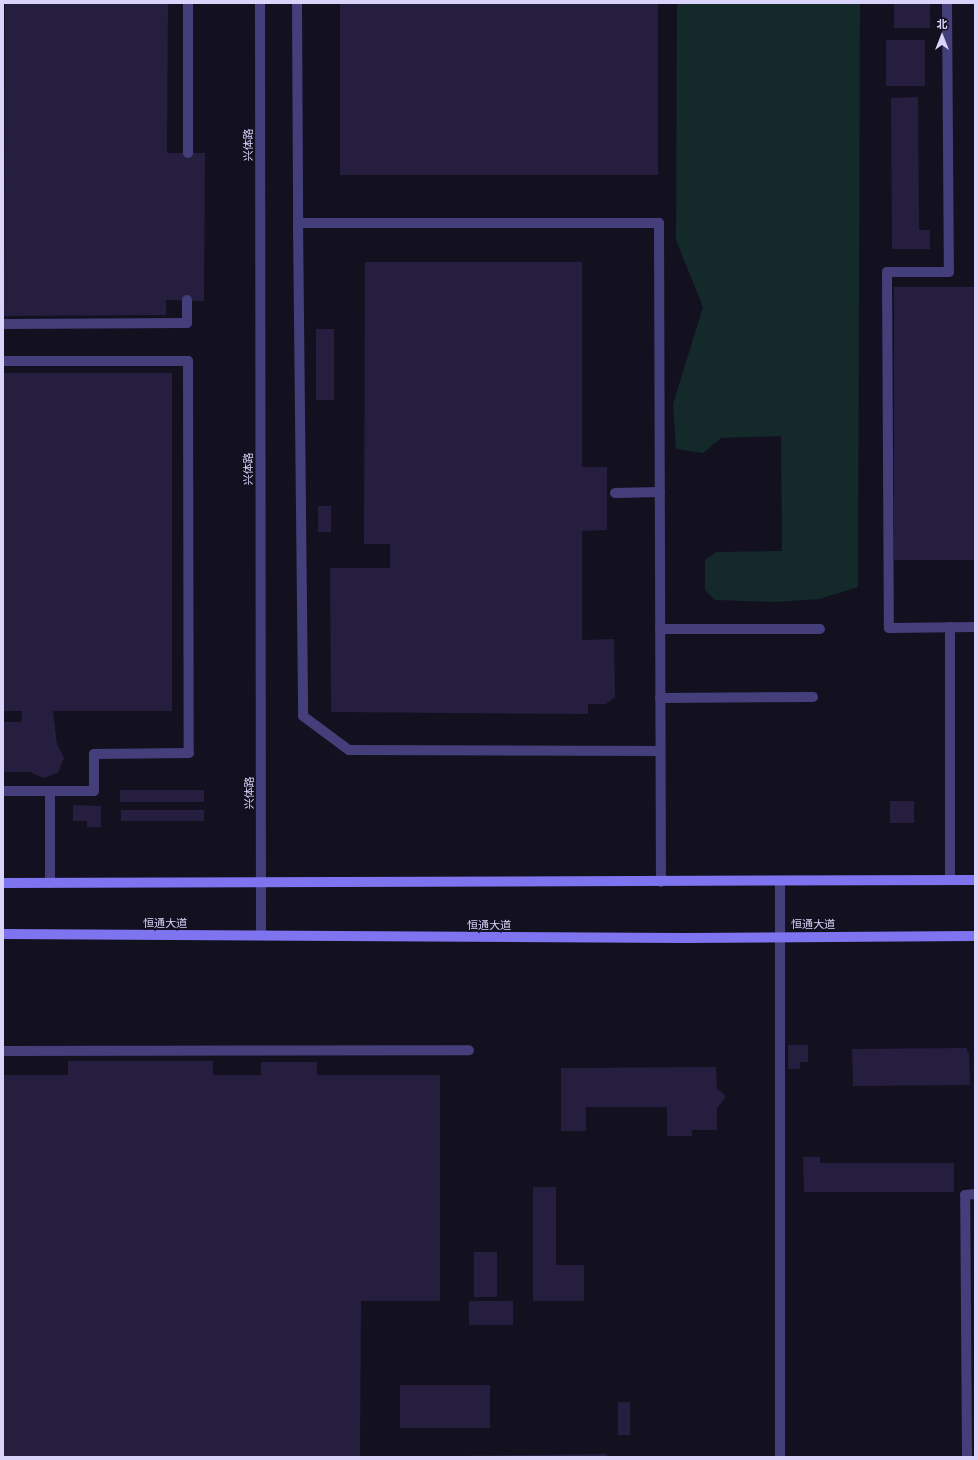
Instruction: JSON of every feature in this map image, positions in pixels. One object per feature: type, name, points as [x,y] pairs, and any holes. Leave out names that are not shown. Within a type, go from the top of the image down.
[{"type":"main road","points":[[3,883],[261,884],[975,880]]},
{"type":"main road","name":"恒通大道","points":[[3,934],[975,936]]},
{"type":"lane","points":[[188,3],[188,153]]},
{"type":"lane","name":"兴体路","points":[[260,3],[261,935]]},
{"type":"lane","points":[[297,3],[302,716],[349,750],[660,751]]},
{"type":"lane","points":[[947,3],[949,272],[887,272],[889,628],[975,627]]},
{"type":"lane","points":[[298,224],[659,223],[661,882]]},
{"type":"lane","points":[[3,324],[187,323],[187,300]]},
{"type":"lane","points":[[3,361],[188,361],[189,753],[94,754],[94,791],[3,791]]},
{"type":"lane","points":[[615,493],[660,492]]},
{"type":"lane","points":[[950,627],[950,880]]},
{"type":"lane","points":[[660,629],[820,629]]},
{"type":"lane","points":[[660,698],[813,697]]},
{"type":"lane","points":[[50,791],[50,883]]},
{"type":"lane","points":[[780,881],[780,1457]]},
{"type":"lane","points":[[3,1051],[469,1050]]},
{"type":"lane","points":[[967,1457],[965,1194],[975,1194]]},
{"type":"green space","points":[[677,3],[860,3],[858,587],[819,599],[775,602],[715,600],[705,590],[705,560],[716,552],[782,551],[781,436],[721,438],[703,453],[676,449],[673,404],[703,307],[676,240]]},
{"type":"building","points":[[5,3],[168,3],[167,153],[205,153],[204,301],[166,300],[166,315],[4,316]]},
{"type":"building","points":[[340,3],[658,3],[658,175],[340,175]]},
{"type":"building","points":[[894,3],[930,3],[930,28],[894,28]]},
{"type":"building","points":[[886,40],[925,40],[925,86],[886,86]]},
{"type":"building","points":[[918,97],[919,230],[930,230],[930,249],[892,249],[891,98]]},
{"type":"building","points":[[365,262],[582,262],[582,467],[607,467],[607,530],[582,531],[582,640],[614,639],[615,697],[606,704],[588,704],[588,714],[331,712],[330,568],[390,568],[390,544],[364,544]]},
{"type":"building","points":[[894,287],[975,287],[975,560],[894,560]]},
{"type":"building","points":[[316,329],[334,329],[334,400],[316,400]]},
{"type":"building","points":[[3,373],[172,373],[172,711],[53,711],[57,744],[64,758],[58,773],[43,778],[30,772],[3,772],[3,722],[21,722],[22,711],[3,711]]},
{"type":"building","points":[[318,506],[331,506],[331,532],[318,532]]},
{"type":"building","points":[[120,790],[204,790],[204,802],[120,802]]},
{"type":"building","points":[[890,801],[914,801],[914,823],[890,823]]},
{"type":"building","points":[[73,805],[101,806],[101,827],[87,827],[87,821],[73,821]]},
{"type":"building","points":[[121,810],[204,810],[204,821],[121,821]]},
{"type":"building","points":[[788,1045],[808,1045],[808,1062],[800,1062],[800,1069],[788,1069]]},
{"type":"building","points":[[967,1048],[967,1052],[969,1052],[970,1085],[853,1086],[852,1049]]},
{"type":"building","points":[[68,1061],[213,1061],[213,1075],[261,1075],[261,1062],[317,1062],[317,1075],[440,1075],[440,1301],[361,1301],[360,1457],[3,1457],[3,1075],[68,1075]]},
{"type":"building","points":[[716,1067],[717,1089],[724,1094],[725,1098],[717,1108],[717,1130],[692,1130],[692,1136],[667,1136],[667,1107],[586,1107],[586,1131],[561,1131],[561,1068]]},
{"type":"building","points":[[803,1157],[820,1157],[820,1163],[954,1163],[954,1192],[804,1192]]},
{"type":"building","points":[[533,1187],[556,1187],[556,1265],[584,1265],[584,1301],[533,1301]]},
{"type":"building","points":[[474,1252],[497,1252],[497,1297],[474,1297]]},
{"type":"building","points":[[469,1301],[513,1301],[513,1325],[469,1325]]},
{"type":"building","points":[[400,1385],[490,1385],[490,1428],[400,1428]]},
{"type":"building","points":[[618,1402],[630,1402],[630,1435],[618,1435]]},
{"type":"building","points":[[607,1454],[607,1457],[452,1457],[452,1456]]}]
